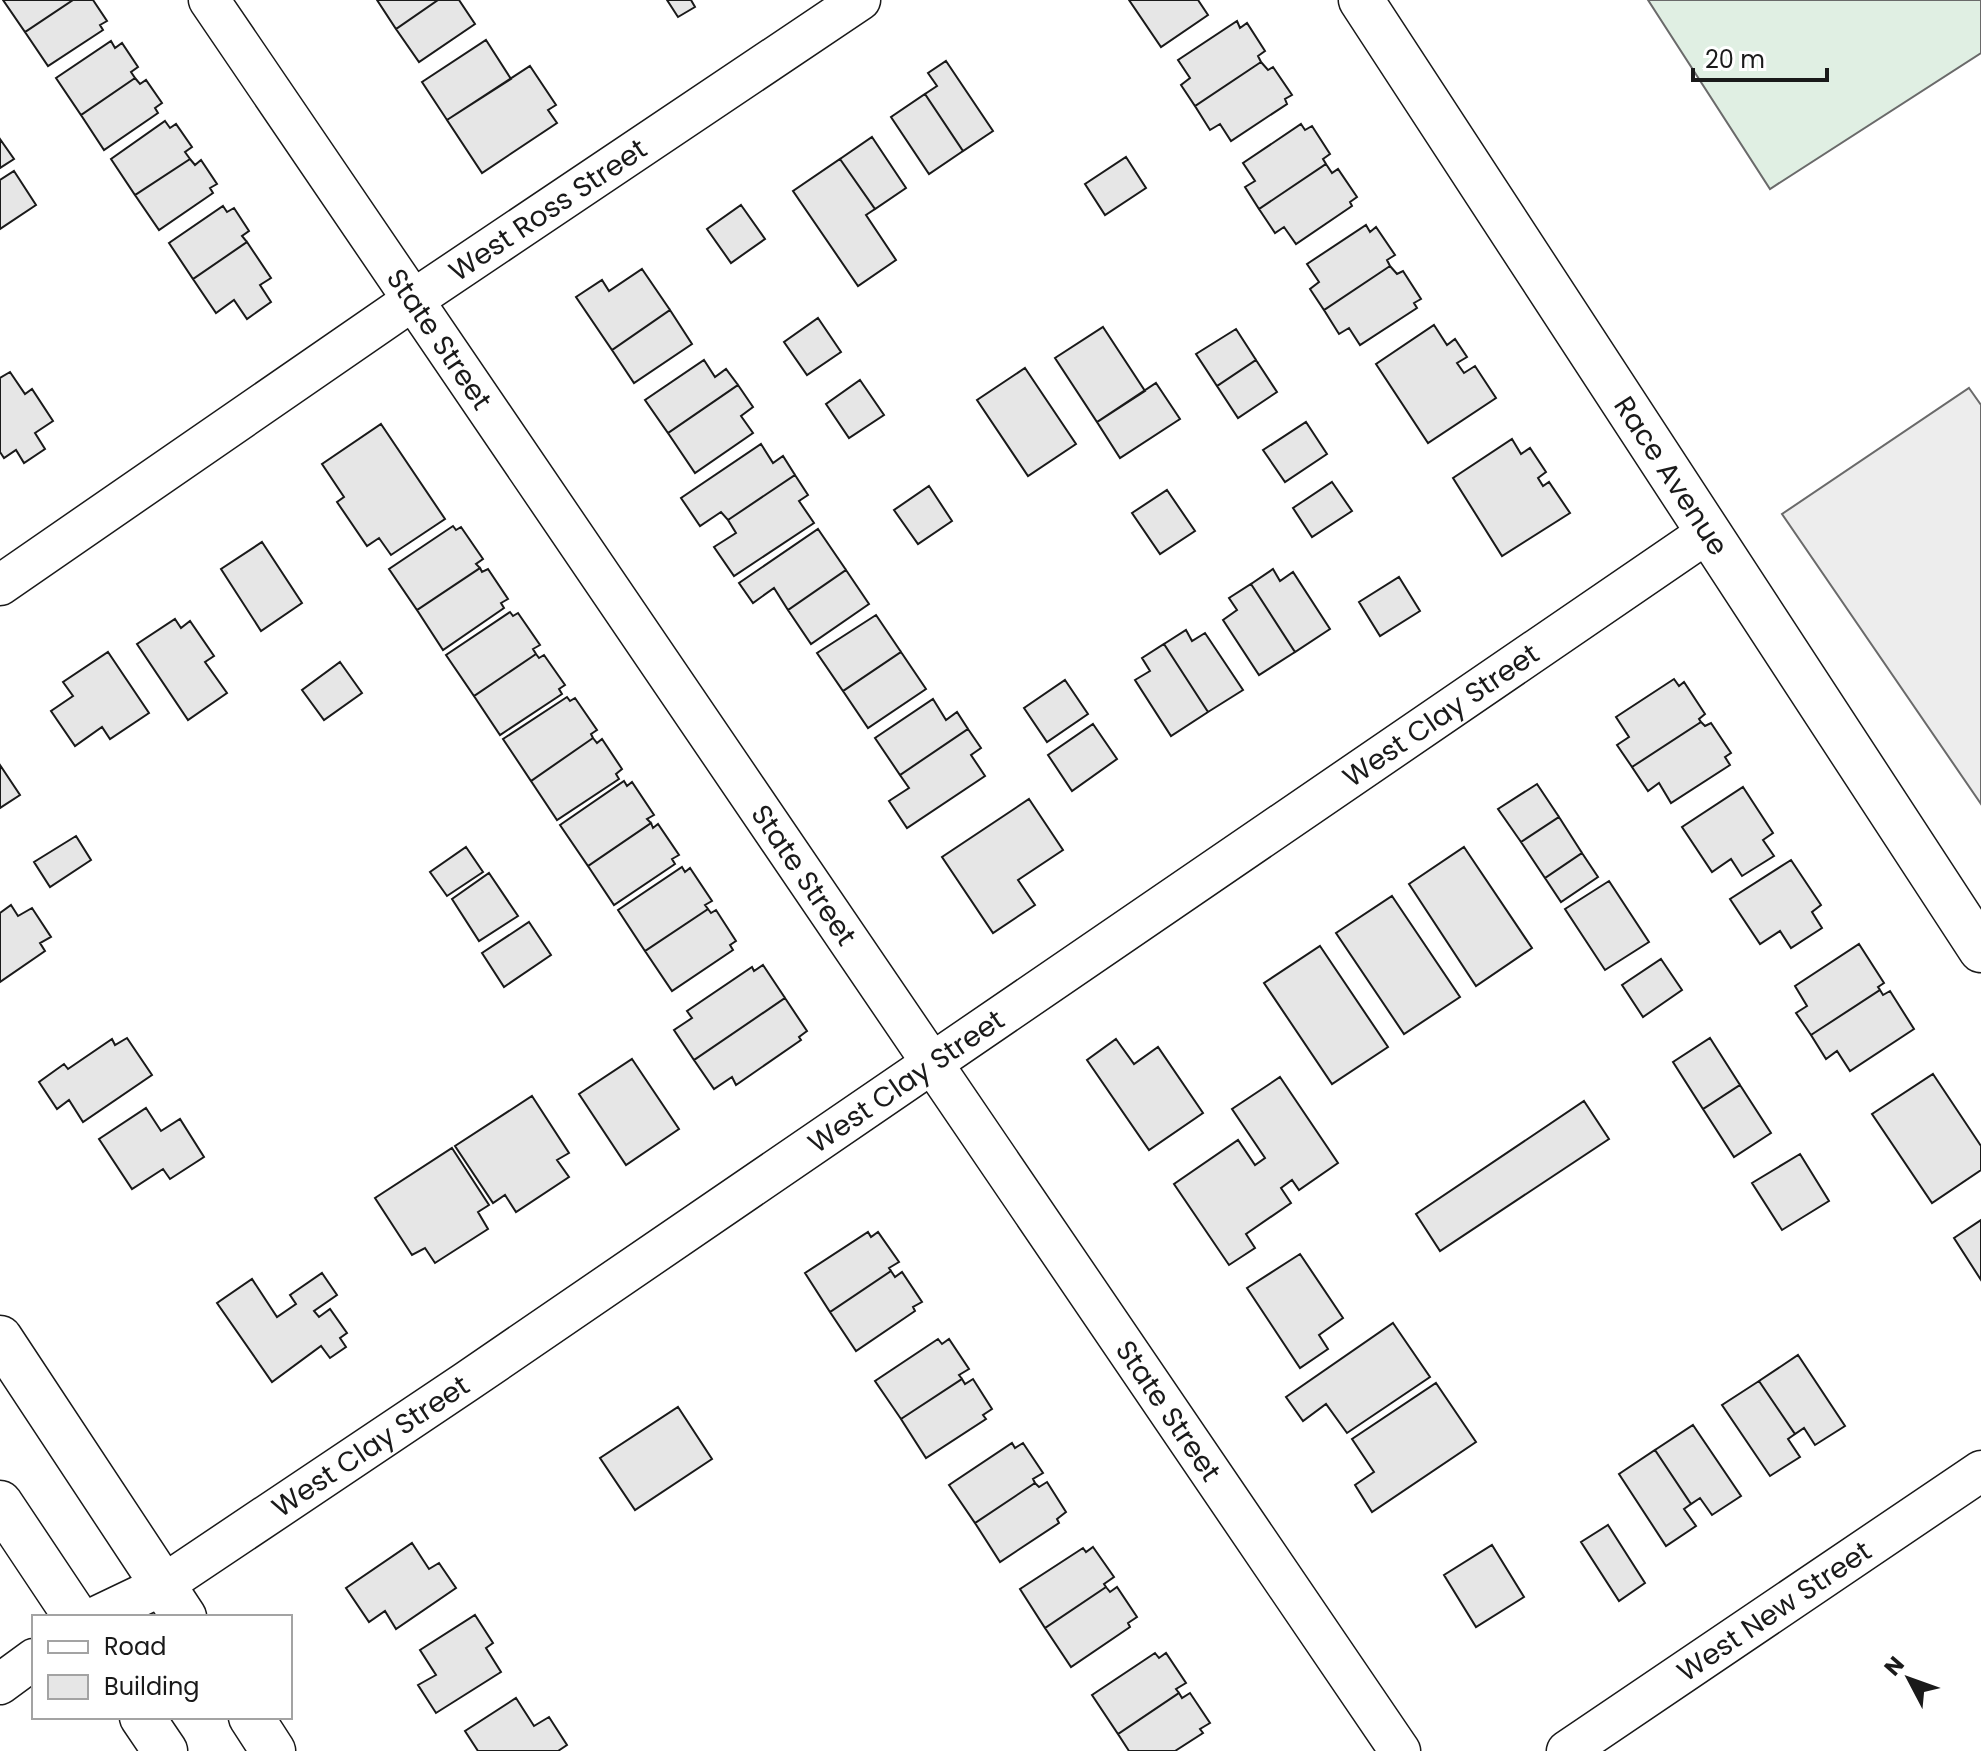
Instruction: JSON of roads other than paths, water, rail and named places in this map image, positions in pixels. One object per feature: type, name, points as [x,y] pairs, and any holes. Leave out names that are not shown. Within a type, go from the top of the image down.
[{"type":"main road","name":"Race Avenue","points":[[1361,0],[1981,950]]},
{"type":"main road","points":[[0,1338],[174,1601]]},
{"type":"main road","points":[[0,1503],[75,1615]]},
{"type":"main road","points":[[143,1719],[165,1751]]},
{"type":"main road","points":[[252,1719],[273,1751]]},
{"type":"street","name":"State Street","points":[[209,0],[1400,1751]]},
{"type":"street","name":"West Ross Street","points":[[0,585],[413,300],[860,0]]},
{"type":"street","name":"West Clay Street","points":[[106,1615],[174,1601],[505,1356],[1707,533]]},
{"type":"street","name":"West New Street","points":[[1567,1751],[1981,1471]]},
{"type":"street","points":[[0,1684],[32,1660]]}]
